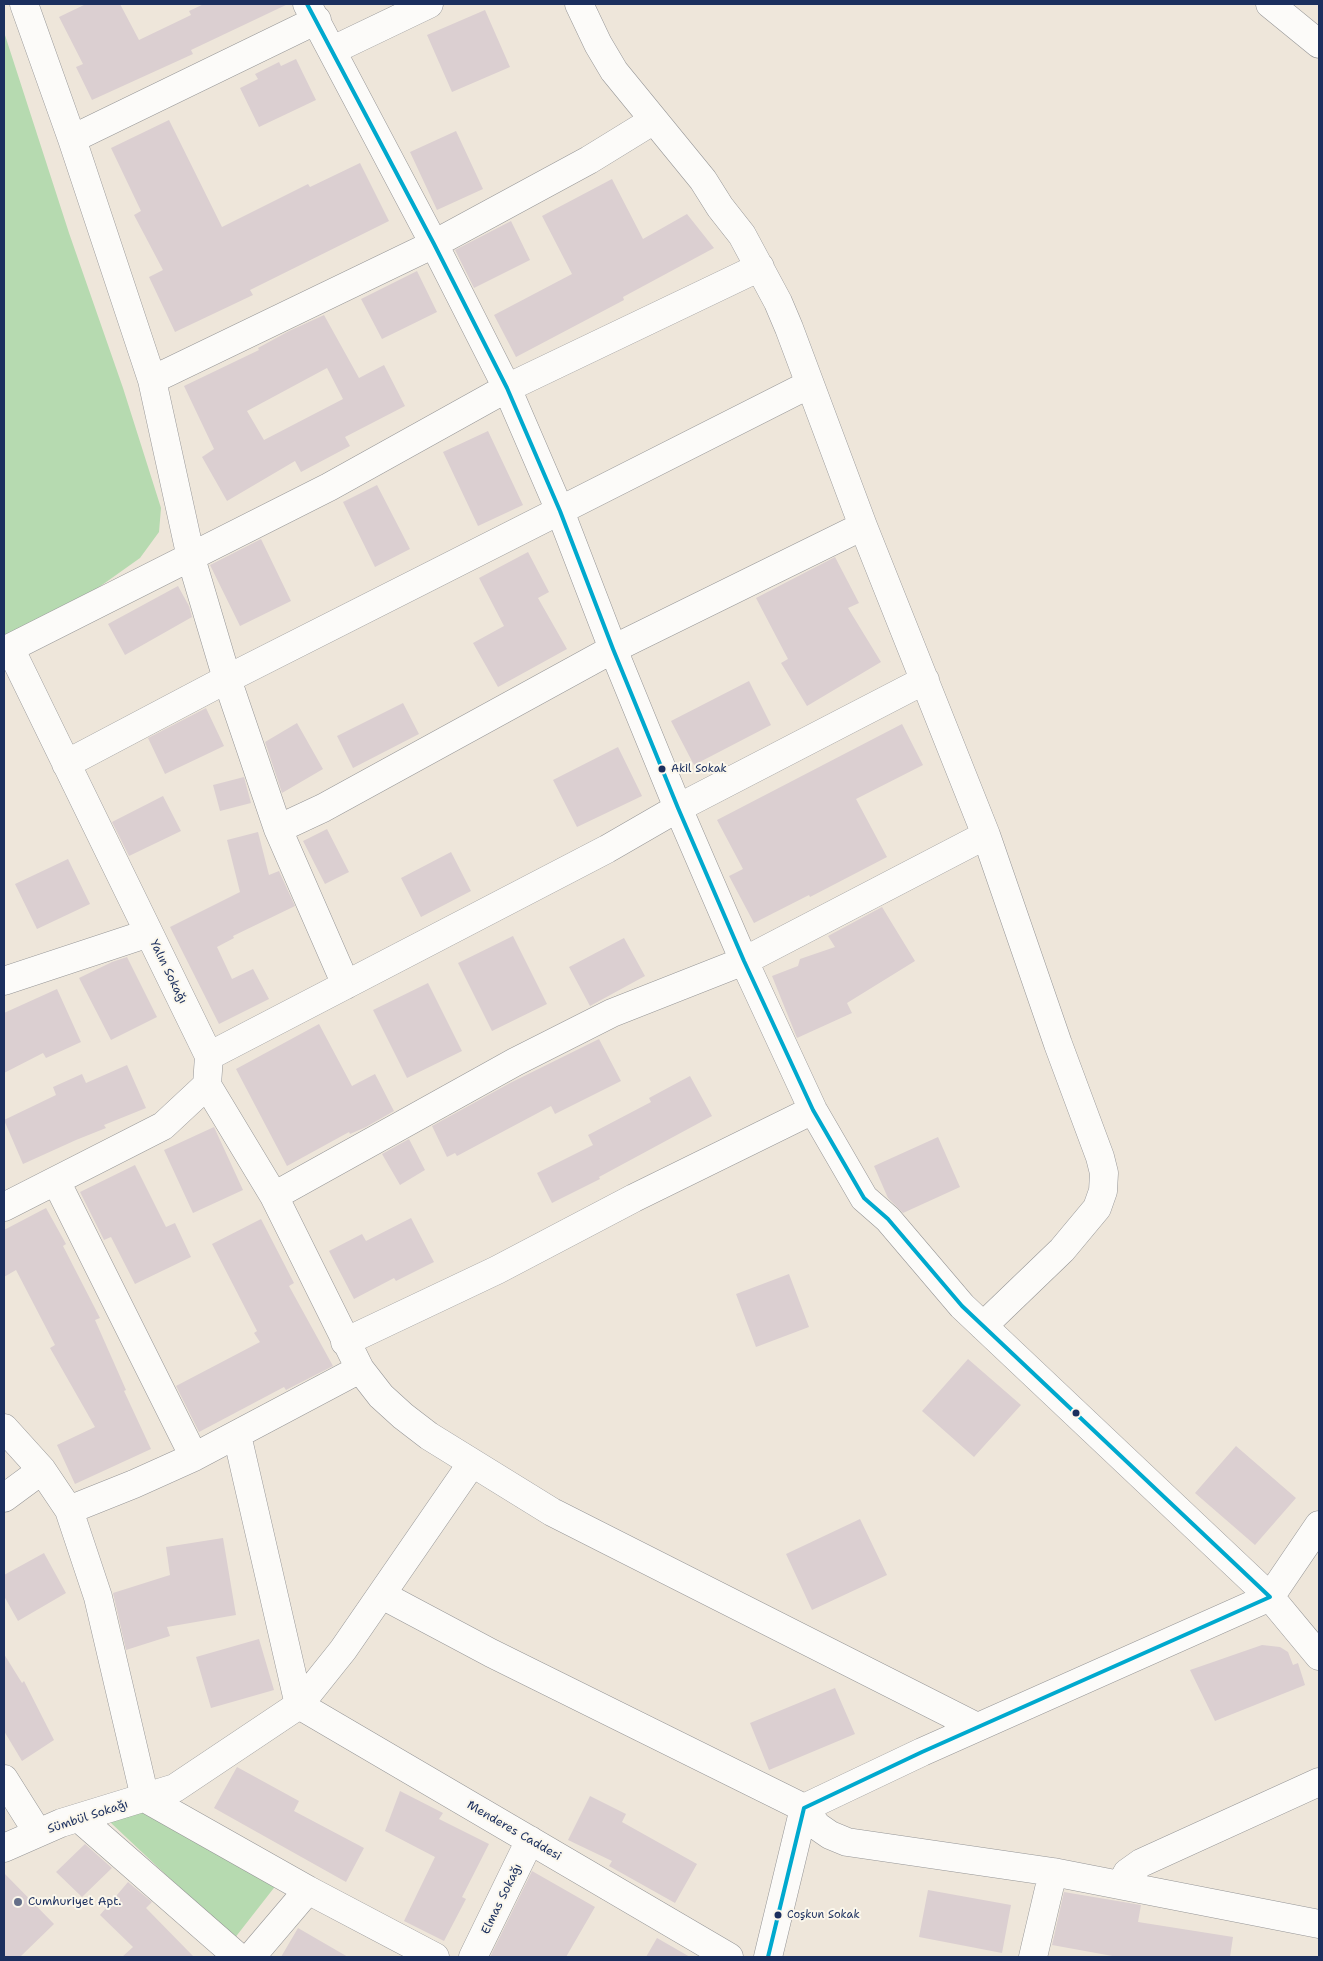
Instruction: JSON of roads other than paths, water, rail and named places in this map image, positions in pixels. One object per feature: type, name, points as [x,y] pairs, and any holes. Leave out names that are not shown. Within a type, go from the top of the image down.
[{"type":"street","points":[[333,50],[429,4]]},
{"type":"street","points":[[579,4],[606,58],[703,180],[720,207],[742,235],[790,328],[863,526],[986,835],[1058,1044],[1100,1157],[1104,1173],[1103,1191],[1097,1208],[1062,1250],[983,1326]]},
{"type":"street","points":[[1270,4],[1319,44]]},
{"type":"street","points":[[30,6],[152,380],[191,558],[227,679],[278,829],[346,985]]},
{"type":"street","points":[[72,139],[312,12],[507,388],[560,511],[613,649],[678,808],[744,961],[813,1110],[864,1198],[888,1220],[962,1306],[1270,1597],[1319,1656]]},
{"type":"street","points":[[152,380],[434,244],[589,160],[654,120]]},
{"type":"street","points":[[7,649],[329,487],[507,388],[760,267]]},
{"type":"street","points":[[66,764],[227,679],[810,384]]},
{"type":"street","points":[[278,829],[323,808],[613,649],[863,526]]},
{"type":"street","name":"Yalın Sokağı","points":[[7,649],[66,764],[209,1056],[207,1084]]},
{"type":"street","points":[[209,1056],[607,849],[678,808],[925,680]]},
{"type":"street","points":[[274,1196],[515,1062],[612,1013],[744,961],[986,835]]},
{"type":"street","points":[[4,981],[149,932]]},
{"type":"street","points":[[4,1207],[164,1126],[207,1084],[274,1196],[360,1369],[381,1396],[403,1416],[429,1436],[552,1512],[977,1727]]},
{"type":"street","points":[[345,1342],[497,1270],[634,1198],[813,1110]]},
{"type":"street","points":[[56,1181],[194,1457]]},
{"type":"street","points":[[70,1510],[194,1457],[360,1369]]},
{"type":"street","points":[[4,1428],[42,1470],[70,1510],[98,1597],[145,1798],[308,1890],[435,1957]]},
{"type":"street","points":[[237,1434],[298,1705]]},
{"type":"street","name":"Sümbül Sokağı","points":[[4,1848],[61,1823],[175,1788],[298,1705],[343,1650],[472,1463]]},
{"type":"street","points":[[4,1498],[42,1470]]},
{"type":"street","points":[[804,1808],[977,1727],[1270,1597],[1319,1525]]},
{"type":"street","points":[[382,1595],[491,1653],[804,1808],[817,1826],[830,1835],[847,1842],[1053,1872],[1319,1924]]},
{"type":"street","name":"Menderes Caddesi","points":[[298,1705],[729,1957]]},
{"type":"street","points":[[4,1779],[38,1833]]},
{"type":"street","points":[[1122,1885],[1127,1873],[1141,1863],[1319,1782]]},
{"type":"street","points":[[768,1957],[804,1808]]},
{"type":"street","points":[[79,1818],[238,1957]]},
{"type":"street","name":"Elmas Sokağı","points":[[473,1957],[530,1840]]},
{"type":"street","points":[[1034,1957],[1053,1872]]},
{"type":"street","points":[[251,1957],[308,1890]]},
{"type":"place","name":"Akil Sokak","points":[[662,769]]},
{"type":"place","name":"Cumhuriyet Apt.","points":[[18,1902]]},
{"type":"place","name":"Coşkun Sokak","points":[[778,1915]]}]
